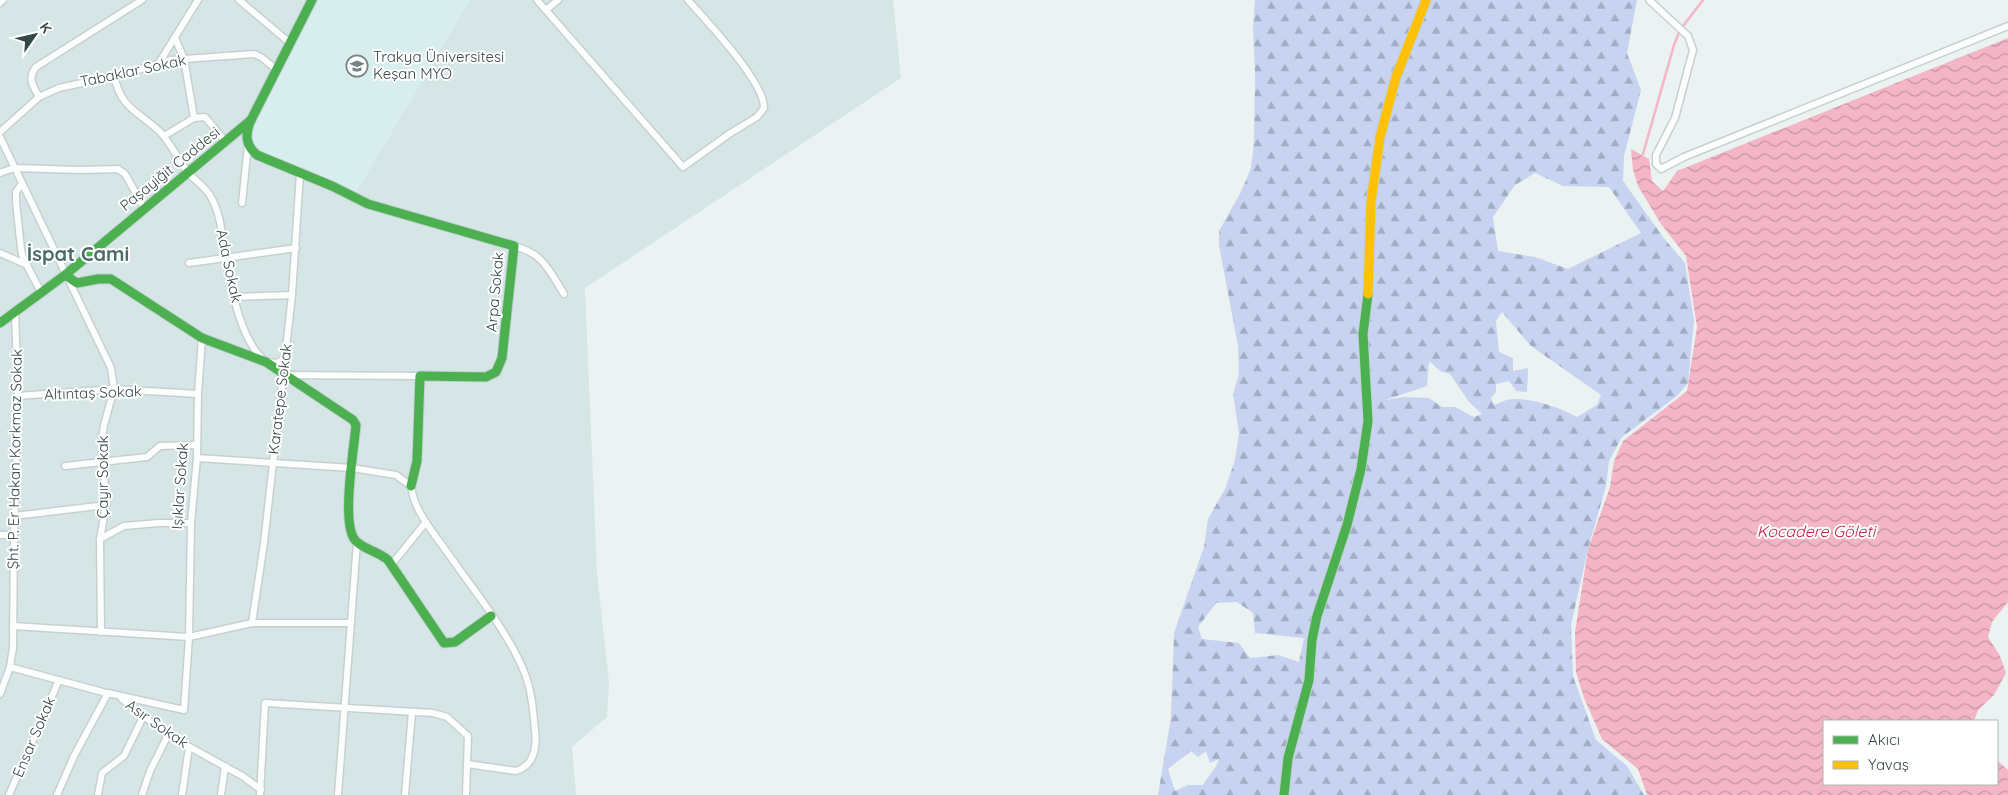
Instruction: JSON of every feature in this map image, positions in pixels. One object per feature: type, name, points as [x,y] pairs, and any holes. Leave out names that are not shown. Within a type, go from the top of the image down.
[{"type":"street","points":[[38,97],[31,80],[32,72],[36,67],[142,0]]},
{"type":"street","points":[[159,63],[198,0]]},
{"type":"street","points":[[239,0],[290,43]]},
{"type":"street","name":"Paşayiğit Caddesi","points":[[0,323],[65,274],[251,120],[312,0]]},
{"type":"street","points":[[537,0],[683,167],[729,134],[757,117],[764,108],[762,98],[747,72],[688,0]]},
{"type":"street","points":[[546,10],[558,0]]},
{"type":"street","points":[[1284,795],[1288,758],[1309,680],[1312,640],[1317,616],[1347,525],[1361,469],[1366,439],[1368,421],[1364,334],[1368,292],[1371,202],[1380,137],[1396,77],[1426,0]]},
{"type":"street","points":[[1650,2],[1685,33],[1692,44],[1693,54],[1675,118],[1656,155],[1656,164],[1661,169],[1684,157],[2008,26]]},
{"type":"street","points":[[176,38],[184,59],[194,118]]},
{"type":"street","name":"Tabaklar Sokak","points":[[0,132],[38,97],[69,85],[114,76],[159,63],[184,59],[254,54],[261,57],[277,70]]},
{"type":"street","name":"Ada Sokak","points":[[114,76],[118,92],[126,103],[164,136],[188,173],[206,189],[215,205],[219,216],[235,297],[250,342],[254,350],[266,362]]},
{"type":"street","points":[[164,136],[194,118],[205,117],[229,139],[241,134],[247,143]]},
{"type":"street","points":[[242,203],[247,143],[245,132],[251,120]]},
{"type":"street","name":"Çayır Sokak","points":[[0,137],[111,368],[114,389],[102,431],[106,505],[100,539],[101,632]]},
{"type":"street","name":"Arpa Sokak","points":[[247,143],[257,155],[332,186],[368,204],[514,246],[506,334],[500,365],[496,372],[486,377],[420,376]]},
{"type":"street","points":[[0,173],[14,168],[119,169],[125,174],[144,208]]},
{"type":"street","name":"Karatepe Sokak","points":[[252,622],[264,543],[292,296],[300,174]]},
{"type":"street","points":[[21,184],[16,192],[21,249],[41,292]]},
{"type":"street","points":[[514,246],[530,251],[540,258],[564,294]]},
{"type":"street","points":[[189,263],[296,248]]},
{"type":"street","points":[[0,253],[27,265]]},
{"type":"street","points":[[65,274],[73,283],[80,285],[102,278],[111,279],[202,338],[266,362],[277,363],[285,358]]},
{"type":"street","points":[[235,297],[292,296]]},
{"type":"street","name":"Şht. P. Er Hakan Korkmaz Sokak","points":[[0,694],[10,667],[13,626],[18,396],[15,312]]},
{"type":"street","name":"Işıklar Sokak","points":[[108,693],[184,710],[189,637],[191,523],[197,458],[198,394],[202,338]]},
{"type":"street","points":[[266,362],[354,422],[348,519],[352,534],[356,542],[365,548],[383,554],[392,564],[444,643],[454,642],[491,616]]},
{"type":"street","points":[[283,375],[420,376],[417,461],[411,486],[414,498],[426,522],[510,644],[525,674],[531,698],[536,749],[530,762],[518,770],[467,764]]},
{"type":"street","name":"Altıntaş Sokak","points":[[18,396],[114,389],[198,394]]},
{"type":"street","points":[[65,466],[146,457],[160,446],[197,445]]},
{"type":"street","points":[[197,458],[352,468],[396,476],[411,486]]},
{"type":"street","points":[[14,516],[106,505]]},
{"type":"street","points":[[392,564],[426,522]]},
{"type":"street","points":[[100,539],[124,526],[191,523]]},
{"type":"street","points":[[0,535],[14,535]]},
{"type":"street","points":[[338,795],[356,542]]},
{"type":"street","points":[[355,558],[358,550],[365,548]]},
{"type":"street","points":[[13,626],[189,637],[252,622],[350,623]]},
{"type":"street","name":"Asır Sokak","points":[[10,667],[108,693],[122,699],[168,735],[253,782],[261,793]]},
{"type":"street","name":"Ensar Sokak","points":[[10,795],[59,680]]},
{"type":"street","points":[[57,795],[74,756],[108,693]]},
{"type":"street","points":[[261,793],[265,704],[345,707],[440,714],[447,717],[466,732],[469,738],[466,795]]},
{"type":"street","points":[[405,795],[412,712]]},
{"type":"street","points":[[98,795],[102,773],[124,756],[144,715]]},
{"type":"street","points":[[142,795],[150,771],[168,735]]},
{"type":"street","points":[[182,795],[189,747]]},
{"type":"street","points":[[221,795],[225,766]]},
{"type":"shaded area","points":[[0,0],[893,0],[901,78],[585,288],[597,573],[609,683],[607,717],[572,747],[576,795],[0,795]]},
{"type":"shaded area","name":"Trakya Üniversitesi Keşan MYO","points":[[318,0],[470,0],[356,193],[258,150],[250,140],[250,133]]},
{"type":"green space","points":[[1255,0],[1637,0],[1627,53],[1641,90],[1624,156],[1623,181],[1663,237],[1685,263],[1694,321],[1688,383],[1677,396],[1622,437],[1609,461],[1606,486],[1588,549],[1571,625],[1573,676],[1596,740],[1627,766],[1644,795],[1158,795],[1171,718],[1174,633],[1204,547],[1208,519],[1225,489],[1235,460],[1239,433],[1233,394],[1239,374],[1238,346],[1219,245],[1219,231],[1241,192],[1251,168],[1254,142],[1255,76],[1253,27]],"holes":[[[1535,173],[1563,186],[1609,187],[1641,233],[1568,269],[1535,257],[1498,251],[1493,217],[1515,185]],[[1502,312],[1531,346],[1601,395],[1597,405],[1577,417],[1555,407],[1528,400],[1511,399],[1494,405],[1491,398],[1496,392],[1496,384],[1509,381],[1516,391],[1527,392],[1528,368],[1513,371],[1513,358],[1499,352],[1496,321]],[[1429,361],[1440,371],[1450,374],[1469,402],[1482,414],[1474,417],[1455,407],[1442,407],[1429,398],[1404,397],[1385,400],[1427,386]],[[1237,602],[1253,613],[1255,633],[1304,638],[1299,662],[1278,655],[1250,658],[1239,643],[1202,639],[1198,627],[1216,603]],[[1191,751],[1198,757],[1206,751],[1210,763],[1219,759],[1203,785],[1188,785],[1175,791],[1168,769]]]},
{"type":"water","name":"Kocadere Göleti","points":[[2008,38],[2008,602],[1992,622],[1988,637],[2000,656],[2006,673],[1994,695],[1978,710],[1974,720],[1823,720],[1823,785],[1998,785],[1998,761],[2008,770],[2008,795],[1647,795],[1638,769],[1602,739],[1584,698],[1576,672],[1575,632],[1588,549],[1610,487],[1614,461],[1623,441],[1687,391],[1697,327],[1686,256],[1661,224],[1638,186],[1633,170],[1631,149],[1649,159],[1652,181],[1663,191],[1677,171]]},
{"type":"waterway","points":[[1643,154],[1674,45],[1680,30],[1703,0]]},
{"type":"traffic: fast","points":[[0,323],[65,275],[251,120],[312,0]]},
{"type":"traffic: fast","points":[[251,120],[247,139],[250,147],[257,155],[332,186],[368,204],[514,246],[502,358],[496,372],[486,377],[420,376],[417,461],[411,486]]},
{"type":"traffic: fast","points":[[65,275],[77,283],[98,279],[111,279],[202,338],[266,362],[353,420],[356,425],[351,467],[349,518],[355,540],[362,546],[388,560],[444,643],[455,642],[491,616]]},
{"type":"traffic: fast","points":[[1284,795],[1288,758],[1309,680],[1312,640],[1317,616],[1347,525],[1361,469],[1368,421],[1363,334],[1368,294]]},
{"type":"traffic: slow","points":[[1368,294],[1371,202],[1380,137],[1396,77],[1426,0]]},
{"type":"place","name":"Trakya Üniversitesi Keşan MYO","points":[[357,66]]},
{"type":"district","name":"İspat Cami","points":[[78,254]]}]
